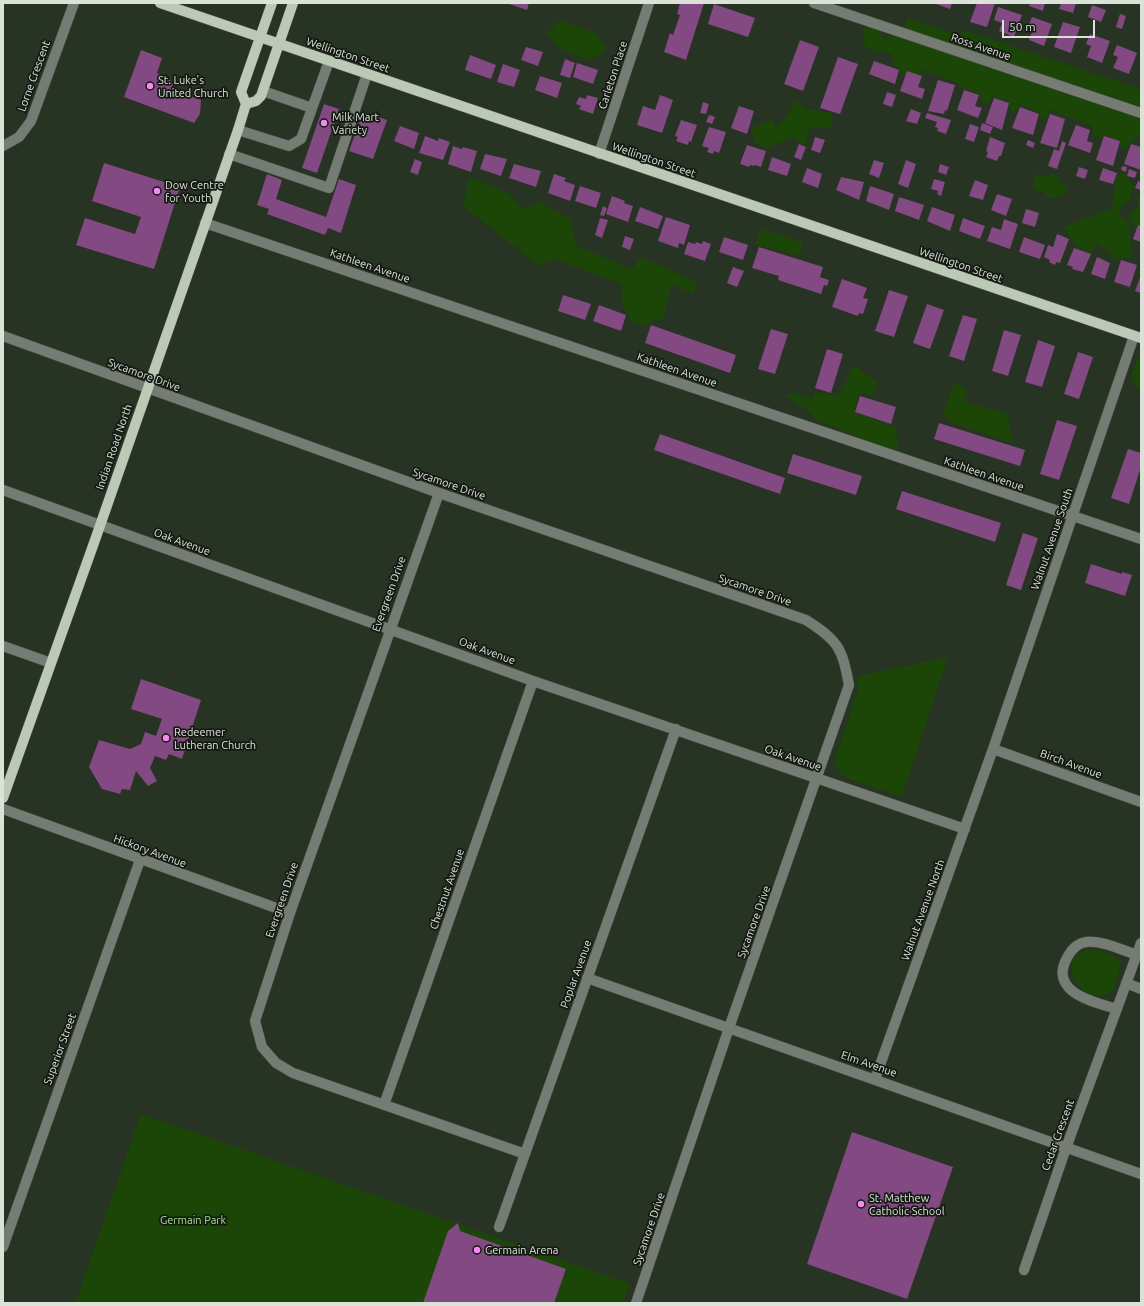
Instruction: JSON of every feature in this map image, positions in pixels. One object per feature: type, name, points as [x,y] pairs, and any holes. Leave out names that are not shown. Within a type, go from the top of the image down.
[{"type":"main road","name":"Wellington Street","points":[[160,3],[1137,337]]},
{"type":"main road","name":"Indian Road North","points":[[3,798],[238,130],[246,104],[242,92],[272,3]]},
{"type":"main road","points":[[246,104],[259,99],[263,91],[293,3]]},
{"type":"street","name":"Lorne Crescent","points":[[3,146],[19,137],[31,121],[74,3]]},
{"type":"street","name":"Carleton Place","points":[[599,154],[649,3]]},
{"type":"street","name":"Ross Avenue","points":[[814,3],[1141,113]]},
{"type":"street","points":[[238,130],[289,146],[302,139],[329,61]]},
{"type":"street","points":[[229,154],[329,188],[367,74]]},
{"type":"street","points":[[263,91],[312,108]]},
{"type":"street","name":"Kathleen Avenue","points":[[205,223],[1141,539]]},
{"type":"street","name":"Sycamore Drive","points":[[3,336],[439,493],[806,620],[828,634],[844,656],[849,685],[818,779],[729,1028],[636,1303]]},
{"type":"street","name":"Walnut Avenue South","points":[[993,749],[1072,516],[1137,337]]},
{"type":"street","name":"Oak Avenue","points":[[3,490],[533,681],[965,829]]},
{"type":"street","name":"Evergreen Drive","points":[[439,493],[389,629],[290,913],[255,1021],[262,1047],[276,1063],[293,1073],[525,1154]]},
{"type":"street","points":[[3,646],[51,663]]},
{"type":"street","name":"Chestnut Avenue","points":[[384,1105],[533,681]]},
{"type":"street","name":"Poplar Avenue","points":[[499,1227],[676,730]]},
{"type":"street","name":"Birch Avenue","points":[[993,749],[1141,802]]},
{"type":"street","name":"Walnut Avenue North","points":[[875,1078],[993,749]]},
{"type":"street","name":"Hickory Avenue","points":[[3,809],[140,860],[290,913]]},
{"type":"street","name":"Superior Street","points":[[3,1247],[140,860]]},
{"type":"street","points":[[1116,1009],[1089,1000],[1074,993],[1064,980],[1064,964],[1067,957],[1076,946],[1086,942],[1102,944],[1137,955]]},
{"type":"street","name":"Cedar Crescent","points":[[1024,1270],[1066,1148],[1141,943]]},
{"type":"street","name":"Elm Avenue","points":[[587,978],[875,1078],[1141,1174]]},
{"type":"street","points":[[1126,983],[1141,989]]},
{"type":"green space","points":[[907,18],[953,33],[954,53],[962,57],[958,44],[963,30],[1141,89],[1141,135],[1131,142],[1127,148],[1120,145],[1120,141],[1104,136],[1101,140],[1094,135],[1092,126],[1051,110],[1045,120],[1040,118],[1040,113],[1020,105],[1015,113],[1011,110],[1009,102],[992,96],[989,104],[981,102],[979,94],[963,89],[960,84],[923,70],[920,75],[907,71],[905,75],[900,73],[900,69],[893,64],[892,54],[870,50],[863,43],[864,29],[873,25],[881,30],[881,36],[885,39],[891,33],[903,36]]},
{"type":"green space","points":[[560,20],[595,33],[606,46],[603,53],[588,60],[562,50],[546,34]]},
{"type":"green space","points":[[798,99],[803,108],[832,113],[832,128],[810,128],[805,146],[793,137],[767,148],[755,143],[751,128],[774,119],[773,125],[778,127]]},
{"type":"green space","points":[[1121,172],[1126,173],[1126,176],[1134,187],[1129,202],[1120,207],[1120,215],[1129,223],[1132,258],[1115,259],[1097,243],[1090,254],[1076,246],[1063,227],[1112,208],[1116,177]]},
{"type":"green space","points":[[1036,173],[1043,176],[1054,174],[1058,176],[1060,183],[1064,184],[1067,193],[1052,199],[1047,197],[1043,191],[1041,192],[1035,190],[1032,183]]},
{"type":"green space","points":[[469,177],[508,193],[523,210],[539,202],[571,219],[576,246],[632,269],[641,257],[697,282],[694,294],[671,284],[663,320],[651,321],[646,327],[632,323],[624,308],[620,283],[554,259],[539,266],[463,206]]},
{"type":"green space","points":[[1140,193],[1141,226],[1138,225],[1136,228],[1128,217],[1138,206],[1136,199]]},
{"type":"green space","points":[[761,229],[802,242],[800,256],[755,245]]},
{"type":"green space","points":[[1138,356],[1141,357],[1141,390],[1138,389],[1130,378]]},
{"type":"green space","points":[[854,365],[877,382],[874,395],[858,394],[855,412],[896,428],[899,454],[814,419],[812,414],[786,396],[794,392],[813,399],[813,392],[839,395]]},
{"type":"green space","points":[[954,383],[967,388],[964,401],[1008,414],[1013,444],[951,422],[943,415]]},
{"type":"green space","points":[[948,657],[902,797],[851,780],[840,774],[834,763],[857,692],[858,676]]},
{"type":"green space","points":[[1094,949],[1113,955],[1121,965],[1113,991],[1104,996],[1092,994],[1082,989],[1072,974],[1072,965],[1075,957],[1082,952]]},
{"type":"green space","name":"Germain Park","points":[[141,1114],[630,1284],[623,1303],[75,1303]]},
{"type":"building","points":[[506,3],[529,3],[527,10]]},
{"type":"building","points":[[680,3],[704,3],[686,60],[664,52],[670,33],[673,35],[680,15],[677,14]]},
{"type":"building","points":[[933,3],[952,3],[950,9]]},
{"type":"building","points":[[977,3],[995,3],[987,27],[970,22]]},
{"type":"building","points":[[1030,3],[1045,3],[1043,11],[1029,6]]},
{"type":"building","points":[[1061,3],[1076,3],[1073,13],[1059,9]]},
{"type":"building","points":[[714,4],[755,18],[748,37],[708,24]]},
{"type":"building","points":[[1092,5],[1106,10],[1101,22],[1088,17]]},
{"type":"building","points":[[998,7],[1022,15],[1014,37],[999,31],[1002,23],[994,20]]},
{"type":"building","points":[[1120,14],[1126,16],[1122,29],[1116,27]]},
{"type":"building","points":[[1032,17],[1052,24],[1044,46],[1029,40],[1033,29],[1028,27]]},
{"type":"building","points":[[1063,22],[1080,27],[1071,53],[1054,47]]},
{"type":"building","points":[[1090,34],[1110,41],[1102,63],[1087,57],[1091,46],[1086,44]]},
{"type":"building","points":[[800,40],[819,47],[803,91],[784,84]]},
{"type":"building","points":[[1117,45],[1137,53],[1129,74],[1113,68],[1118,57],[1113,55]]},
{"type":"building","points":[[526,47],[543,52],[538,66],[521,60]]},
{"type":"building","name":"St. Luke's United Church","points":[[141,50],[162,58],[157,73],[170,80],[173,84],[171,89],[201,100],[200,114],[194,123],[124,97]]},
{"type":"building","points":[[470,55],[496,65],[491,79],[465,70]]},
{"type":"building","points":[[838,57],[858,64],[840,114],[820,108]]},
{"type":"building","points":[[565,59],[575,63],[570,78],[560,75]]},
{"type":"building","points":[[874,61],[899,70],[895,84],[869,74]]},
{"type":"building","points":[[577,63],[598,70],[593,84],[573,77]]},
{"type":"building","points":[[503,64],[520,70],[514,87],[497,82]]},
{"type":"building","points":[[907,71],[922,76],[918,87],[925,89],[922,99],[900,91]]},
{"type":"building","points":[[540,76],[562,83],[557,98],[535,90]]},
{"type":"building","points":[[938,80],[955,85],[947,111],[945,110],[944,114],[928,111]]},
{"type":"building","points":[[964,90],[979,95],[975,106],[982,108],[978,118],[957,110]]},
{"type":"building","points":[[887,92],[896,95],[892,107],[883,104]]},
{"type":"building","points":[[587,95],[598,98],[593,114],[579,109],[581,106],[576,104],[579,97],[586,99]]},
{"type":"building","points":[[660,95],[673,100],[662,133],[637,125],[643,106],[655,110]]},
{"type":"building","points":[[994,98],[1009,103],[1002,130],[985,123]]},
{"type":"building","points":[[703,102],[709,104],[706,114],[700,113]]},
{"type":"building","points":[[324,104],[339,109],[317,173],[302,168]]},
{"type":"building","points":[[739,106],[754,111],[747,134],[731,128]]},
{"type":"building","points":[[1020,107],[1039,114],[1033,135],[1012,128]]},
{"type":"building","points":[[911,109],[921,113],[917,124],[906,121]]},
{"type":"building","points":[[363,112],[387,120],[373,159],[349,151]]},
{"type":"building","points":[[927,113],[951,120],[946,134],[937,131],[938,128],[935,127],[937,122],[925,118]]},
{"type":"building","points":[[1050,114],[1065,119],[1057,148],[1040,143]]},
{"type":"building","points":[[709,115],[715,117],[712,124],[706,122]]},
{"type":"building","points":[[681,120],[697,125],[691,142],[689,141],[688,145],[676,141],[678,137],[675,136]]},
{"type":"building","points":[[982,123],[993,127],[990,134],[980,130]]},
{"type":"building","points":[[970,124],[979,127],[974,142],[965,139]]},
{"type":"building","points":[[1076,125],[1090,130],[1087,141],[1093,143],[1090,153],[1068,145]]},
{"type":"building","points":[[400,126],[419,133],[414,149],[394,141]]},
{"type":"building","points":[[709,127],[726,132],[719,153],[714,151],[713,154],[707,152],[709,148],[702,146]]},
{"type":"building","points":[[425,136],[438,141],[439,138],[450,142],[443,160],[419,153]]},
{"type":"building","points":[[1104,136],[1120,141],[1113,166],[1096,160]]},
{"type":"building","points":[[815,137],[825,140],[820,153],[811,150]]},
{"type":"building","points":[[990,137],[1005,143],[1001,156],[999,156],[997,161],[986,157]]},
{"type":"building","points":[[1028,140],[1035,143],[1033,148],[1026,145]]},
{"type":"building","points":[[1062,141],[1066,143],[1057,169],[1048,166],[1054,149],[1059,151]]},
{"type":"building","points":[[799,144],[806,147],[801,160],[794,157]]},
{"type":"building","points":[[1131,144],[1141,147],[1141,170],[1124,164]]},
{"type":"building","points":[[747,145],[766,151],[761,167],[750,165],[749,167],[740,164]]},
{"type":"building","points":[[453,146],[477,151],[471,172],[448,164]]},
{"type":"building","points":[[485,154],[507,159],[501,176],[480,169]]},
{"type":"building","points":[[772,157],[791,164],[787,176],[768,170]]},
{"type":"building","points":[[415,159],[422,162],[418,175],[410,172]]},
{"type":"building","points":[[874,160],[884,163],[879,178],[869,174]]},
{"type":"building","points":[[906,160],[916,164],[908,188],[898,184]]},
{"type":"building","points":[[104,163],[180,187],[154,269],[76,245],[85,218],[135,234],[141,217],[92,201]]},
{"type":"building","points":[[514,164],[541,171],[536,187],[509,178]]},
{"type":"building","points":[[940,164],[949,167],[946,175],[938,172]]},
{"type":"building","points":[[1122,166],[1127,167],[1126,172],[1121,170]]},
{"type":"building","points":[[1079,167],[1088,170],[1085,179],[1076,176]]},
{"type":"building","points":[[807,168],[822,174],[818,188],[802,182]]},
{"type":"building","points":[[1103,168],[1117,173],[1113,184],[1099,180]]},
{"type":"building","points":[[1129,169],[1137,172],[1135,178],[1127,176]]},
{"type":"building","points":[[267,174],[282,180],[276,199],[326,217],[339,179],[356,185],[341,233],[328,228],[325,235],[267,214],[269,209],[257,205]]},
{"type":"building","points":[[554,174],[566,178],[564,181],[575,185],[570,201],[548,193]]},
{"type":"building","points":[[841,177],[864,182],[859,200],[836,190]]},
{"type":"building","points":[[934,179],[945,182],[941,196],[937,194],[938,191],[931,189]]},
{"type":"building","points":[[975,180],[988,185],[983,200],[969,196]]},
{"type":"building","points":[[1138,181],[1141,182],[1141,190],[1135,188]]},
{"type":"building","points":[[580,186],[601,193],[596,208],[575,201]]},
{"type":"building","points":[[870,186],[894,194],[889,210],[866,201]]},
{"type":"building","points":[[997,194],[1012,199],[1006,216],[991,210]]},
{"type":"building","points":[[612,196],[633,206],[628,222],[606,214]]},
{"type":"building","points":[[899,197],[924,205],[919,220],[895,211]]},
{"type":"building","points":[[603,206],[607,208],[604,216],[600,215]]},
{"type":"building","points":[[640,207],[663,216],[658,229],[635,221]]},
{"type":"building","points":[[932,207],[955,215],[950,231],[927,221]]},
{"type":"building","points":[[1026,209],[1039,213],[1035,227],[1022,223]]},
{"type":"building","points":[[666,217],[690,225],[684,245],[679,243],[678,248],[658,241]]},
{"type":"building","points":[[600,218],[608,220],[602,238],[595,235]]},
{"type":"building","points":[[963,218],[985,226],[980,239],[959,231]]},
{"type":"building","points":[[1004,219],[1018,224],[1010,249],[987,241],[992,227],[1001,230]]},
{"type":"building","points":[[1138,225],[1141,226],[1141,242],[1133,239]]},
{"type":"building","points":[[1057,234],[1069,239],[1060,263],[1056,262],[1055,265],[1044,257],[1048,245],[1053,247]]},
{"type":"building","points":[[625,236],[634,239],[630,250],[622,247]]},
{"type":"building","points":[[724,237],[748,245],[743,260],[719,252]]},
{"type":"building","points":[[1024,237],[1045,245],[1040,259],[1019,252]]},
{"type":"building","points":[[703,241],[711,244],[705,261],[684,254],[688,242],[702,244]]},
{"type":"building","points":[[759,247],[823,267],[820,277],[829,280],[827,286],[824,285],[821,294],[778,280],[779,276],[752,268]]},
{"type":"building","points":[[1074,248],[1091,254],[1083,272],[1072,269],[1073,267],[1067,265]]},
{"type":"building","points":[[1097,257],[1110,263],[1105,279],[1091,274]]},
{"type":"building","points":[[1121,260],[1137,265],[1130,287],[1114,282]]},
{"type":"building","points":[[733,267],[744,271],[737,287],[727,283]]},
{"type":"building","points":[[1141,275],[1141,293],[1135,291]]},
{"type":"building","points":[[842,279],[867,288],[863,298],[868,299],[863,314],[859,313],[858,316],[832,307]]},
{"type":"building","points":[[889,290],[908,296],[894,337],[875,331]]},
{"type":"building","points":[[563,295],[591,304],[585,320],[558,311]]},
{"type":"building","points":[[927,304],[944,310],[930,349],[913,343]]},
{"type":"building","points":[[599,305],[626,315],[621,331],[593,321]]},
{"type":"building","points":[[963,315],[977,319],[964,361],[949,356]]},
{"type":"building","points":[[651,325],[736,355],[730,373],[645,343]]},
{"type":"building","points":[[771,329],[788,334],[775,374],[758,369]]},
{"type":"building","points":[[1004,330],[1021,335],[1008,376],[992,371]]},
{"type":"building","points":[[1038,340],[1055,346],[1042,387],[1025,382]]},
{"type":"building","points":[[827,349],[843,354],[831,393],[815,388]]},
{"type":"building","points":[[1078,352],[1093,357],[1079,399],[1064,394]]},
{"type":"building","points":[[860,396],[896,407],[891,424],[855,412]]},
{"type":"building","points":[[1057,420],[1077,426],[1059,480],[1040,474]]},
{"type":"building","points":[[939,423],[1025,450],[1020,466],[934,439]]},
{"type":"building","points":[[660,434],[785,478],[780,494],[654,450]]},
{"type":"building","points":[[1128,449],[1141,453],[1141,467],[1129,504],[1111,498]]},
{"type":"building","points":[[793,454],[862,476],[856,495],[787,473]]},
{"type":"building","points":[[902,491],[1001,523],[995,542],[896,509]]},
{"type":"building","points":[[1023,533],[1038,538],[1021,590],[1006,585]]},
{"type":"building","points":[[1091,564],[1122,574],[1122,572],[1132,575],[1125,596],[1085,583]]},
{"type":"building","name":"Redeemer Lutheran Church","points":[[141,679],[201,700],[182,759],[169,754],[166,760],[155,756],[150,768],[157,781],[148,786],[136,771],[130,790],[122,789],[120,794],[102,789],[89,767],[99,740],[130,749],[141,744],[145,732],[156,736],[162,719],[131,709]]},
{"type":"building","points":[[852,1132],[953,1167],[907,1299],[807,1264]]},
{"type":"building","name":"Germain Arena","points":[[458,1223],[460,1231],[566,1269],[554,1303],[423,1303],[448,1231]]},
{"type":"place","name":"St. Luke's United Church","points":[[150,86]]},
{"type":"place","name":"Milk Mart Variety","points":[[324,123]]},
{"type":"place","name":"Dow Centre for Youth","points":[[157,191]]},
{"type":"place","name":"Redeemer Lutheran Church","points":[[166,738]]},
{"type":"place","name":"St. Matthew Catholic School","points":[[861,1204]]},
{"type":"place","name":"Germain Arena","points":[[477,1250]]}]
